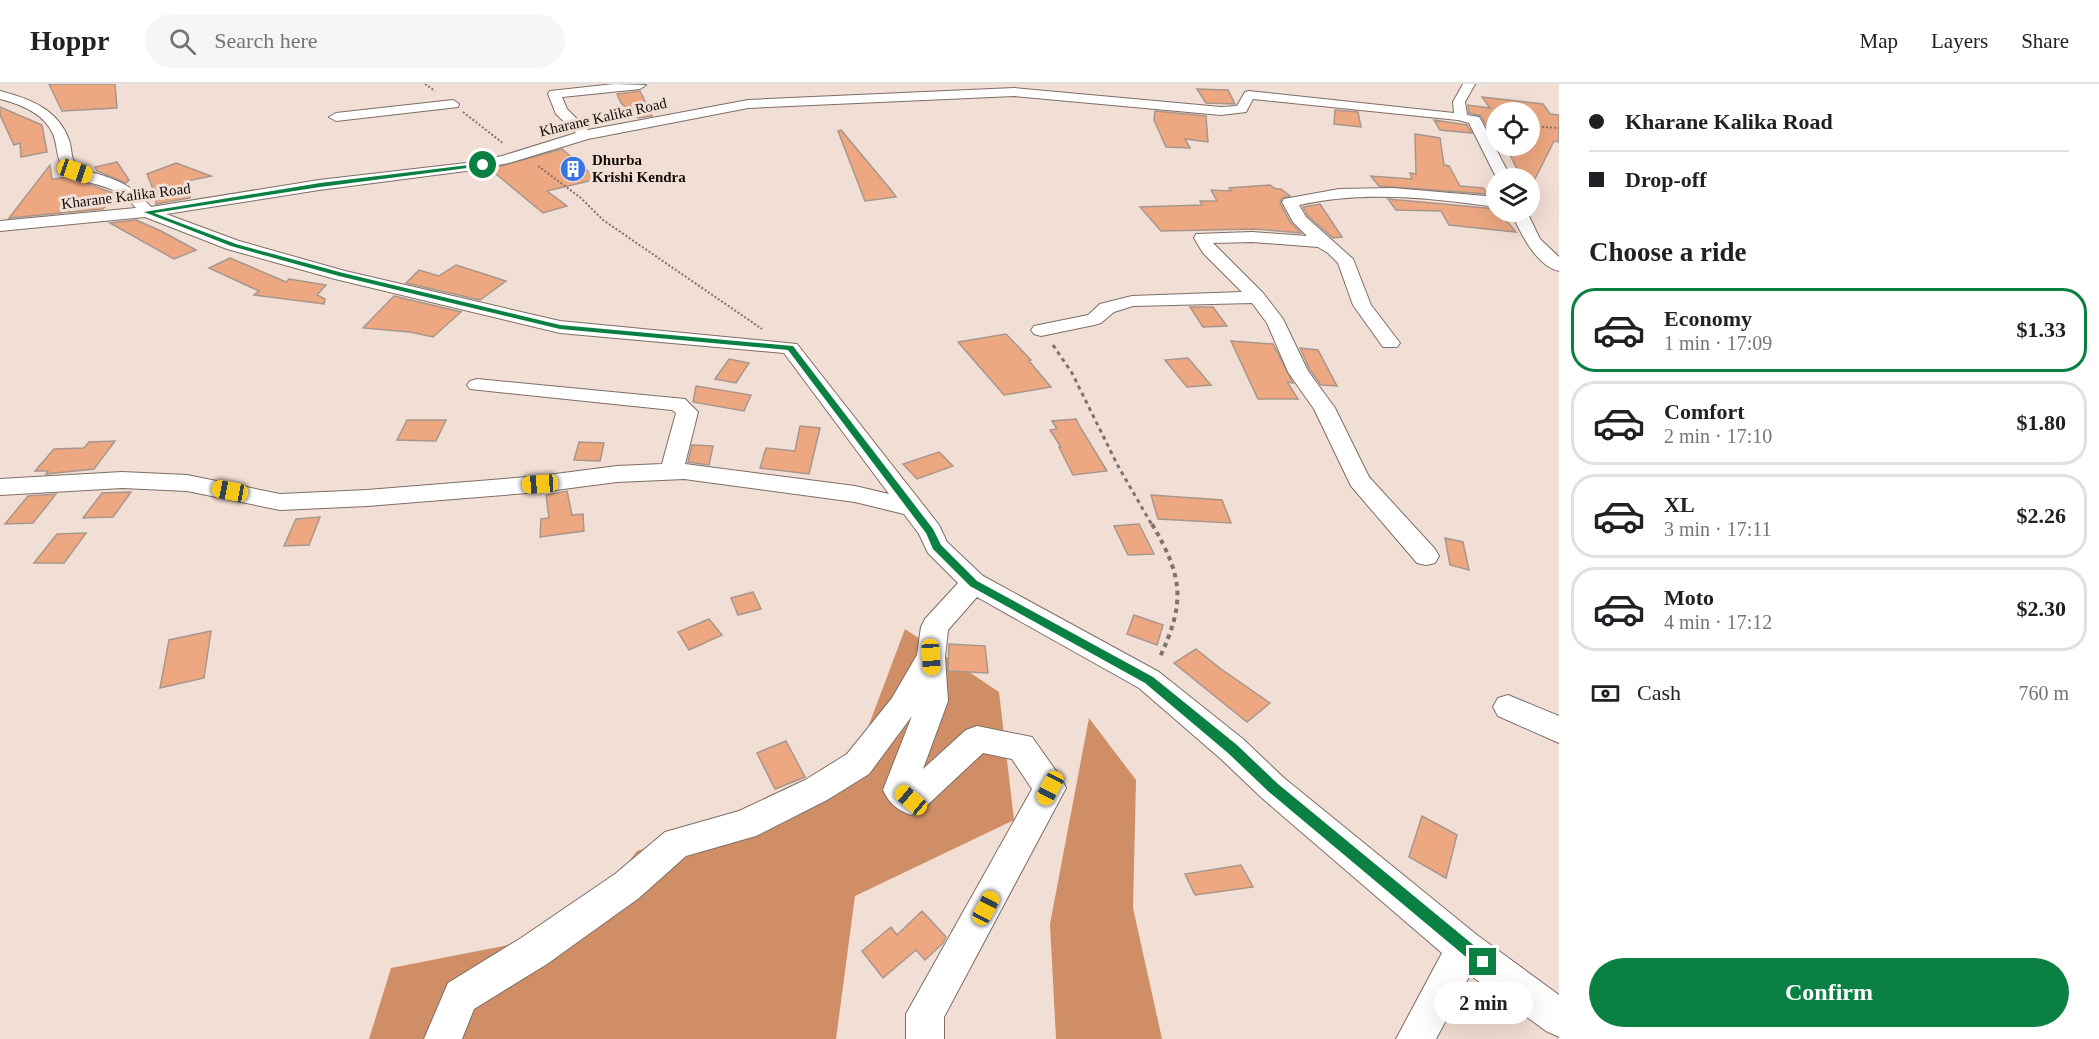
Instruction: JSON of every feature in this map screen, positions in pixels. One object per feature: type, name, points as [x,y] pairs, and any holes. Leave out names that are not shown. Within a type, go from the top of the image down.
[{"type":"street","points":[[1237,84],[1249,95],[1474,120],[1499,168]]},
{"type":"street","points":[[1460,117],[1461,95],[1469,84]]},
{"type":"street","points":[[585,135],[561,111],[554,94],[640,85]]},
{"type":"street","name":"Kharane Kalika Road","points":[[0,226],[147,212],[320,185],[466,167],[520,155],[585,135],[730,106],[794,97],[1014,92],[1233,110],[1241,109],[1249,95]]},
{"type":"street","points":[[0,95],[18,99],[42,110],[54,125],[65,148],[65,160],[75,171],[120,186],[134,196],[147,212],[244,248],[560,327],[790,348],[930,531],[937,547],[974,583],[1149,680],[1233,749],[1273,788],[1464,948],[1559,1018]]},
{"type":"street","points":[[336,117],[453,104]]},
{"type":"street","points":[[1390,343],[1361,304],[1347,260],[1334,248],[1322,242],[1299,219],[1290,202],[1311,196],[1374,194],[1425,195],[1486,201]]},
{"type":"street","points":[[1524,222],[1533,241],[1559,266]]},
{"type":"street","points":[[1322,242],[1252,237],[1202,238],[1209,249],[1257,297],[1276,323],[1298,372],[1324,408],[1359,481],[1426,555]]},
{"type":"street","points":[[1041,330],[1094,319],[1107,308],[1132,301],[1257,297]]},
{"type":"street","points":[[477,385],[678,404],[687,412],[672,471]]},
{"type":"street","points":[[0,487],[122,480],[176,482],[280,502],[367,498],[540,484],[617,474],[684,471],[855,494],[912,508]]},
{"type":"street","points":[[925,1039],[925,1014],[1050,788],[1020,747],[977,739],[911,800],[899,790],[933,701],[931,657],[934,627],[974,583]]},
{"type":"street","points":[[443,1039],[461,996],[534,951],[627,886],[677,843],[744,825],[816,790],[858,764],[902,707],[931,657]]},
{"type":"street","points":[[1508,707],[1559,730]]},
{"type":"street","points":[[1415,1039],[1464,948]]},
{"type":"path","points":[[425,84],[520,155],[550,173],[581,198],[603,220],[790,348]]},
{"type":"path","points":[[1540,127],[1559,128]]},
{"type":"path","points":[[1041,330],[1061,356],[1117,465],[1165,547],[1178,589],[1173,630],[1149,680]]},
{"type":"shaded area","points":[[905,629],[999,692],[1014,820],[855,896],[836,1039],[369,1039],[391,968],[575,932],[637,851],[784,806],[864,738]]},
{"type":"shaded area","points":[[1089,718],[1136,780],[1133,908],[1162,1039],[1056,1039],[1050,924]]},
{"type":"building","points":[[49,84],[115,84],[117,108],[62,111]]},
{"type":"building","points":[[1197,89],[1228,90],[1235,104],[1206,103]]},
{"type":"building","points":[[640,91],[652,116],[638,118],[621,103],[617,94]]},
{"type":"building","points":[[1482,97],[1526,102],[1486,102]]},
{"type":"building","points":[[1540,104],[1543,104],[1550,114],[1559,115],[1559,142],[1554,141],[1540,169],[1516,167],[1511,156],[1540,156]]},
{"type":"building","points":[[1468,105],[1486,107],[1486,125],[1481,116],[1469,113]]},
{"type":"building","points":[[0,107],[42,125],[47,152],[21,157],[20,143],[14,145],[0,115]]},
{"type":"building","points":[[1335,110],[1358,112],[1361,127],[1334,124]]},
{"type":"building","points":[[1155,111],[1206,116],[1208,142],[1185,139],[1190,148],[1166,147],[1154,120]]},
{"type":"building","points":[[1434,120],[1467,125],[1472,133],[1440,130]]},
{"type":"building","points":[[841,130],[896,197],[865,201],[838,131]]},
{"type":"building","points":[[1415,134],[1440,138],[1444,165],[1449,166],[1460,186],[1483,188],[1486,194],[1379,186],[1371,176],[1412,179],[1410,173],[1416,174]]},
{"type":"building","points":[[562,149],[597,179],[547,191],[567,206],[543,213],[490,169]]},
{"type":"building","points":[[117,162],[129,180],[126,183],[97,171],[95,167]]},
{"type":"building","points":[[176,163],[211,176],[187,181],[190,198],[156,204],[155,194],[147,174]]},
{"type":"building","points":[[50,165],[52,179],[70,177],[116,194],[103,209],[9,218]]},
{"type":"building","points":[[1270,185],[1290,196],[1282,198],[1280,203],[1291,223],[1301,233],[1256,229],[1161,231],[1140,207],[1202,205],[1200,201],[1217,201],[1211,190],[1231,191],[1229,188]]},
{"type":"building","points":[[1388,199],[1486,208],[1486,222],[1508,222],[1516,232],[1449,225],[1441,211],[1396,210]]},
{"type":"building","points":[[1320,204],[1342,237],[1333,238],[1308,216],[1303,207]]},
{"type":"building","points":[[136,220],[196,250],[174,259],[110,223]]},
{"type":"building","points":[[230,258],[286,282],[289,279],[326,285],[317,295],[325,299],[324,304],[254,295],[259,291],[209,268]]},
{"type":"building","points":[[456,265],[506,281],[480,300],[406,283],[419,270],[439,276]]},
{"type":"building","points":[[394,296],[461,312],[433,337],[410,332],[363,328]]},
{"type":"building","points":[[1190,307],[1213,307],[1227,326],[1203,327]]},
{"type":"building","points":[[1006,334],[1031,360],[1029,361],[1051,387],[1004,395],[958,342]]},
{"type":"building","points":[[1231,341],[1273,344],[1293,383],[1287,382],[1298,399],[1258,399]]},
{"type":"building","points":[[1300,348],[1318,350],[1337,386],[1321,385],[1310,370]]},
{"type":"building","points":[[1188,358],[1211,385],[1187,387],[1165,360]]},
{"type":"building","points":[[729,359],[749,363],[736,383],[715,379]]},
{"type":"building","points":[[696,386],[751,395],[744,411],[693,402]]},
{"type":"building","points":[[1076,419],[1107,471],[1073,475],[1059,447],[1061,447],[1050,430],[1057,429],[1052,421]]},
{"type":"building","points":[[407,420],[446,420],[436,441],[397,440]]},
{"type":"building","points":[[800,426],[820,428],[809,474],[760,468],[766,448],[795,451]]},
{"type":"building","points":[[115,441],[94,469],[46,474],[48,471],[35,471],[54,449],[84,448],[89,442]]},
{"type":"building","points":[[579,442],[604,443],[600,461],[574,460]]},
{"type":"building","points":[[692,445],[713,446],[709,465],[688,462]]},
{"type":"building","points":[[939,452],[953,466],[917,479],[903,464]]},
{"type":"building","points":[[567,491],[572,515],[583,514],[584,531],[540,537],[541,519],[549,518],[546,495]]},
{"type":"building","points":[[131,492],[113,517],[83,518],[102,493]]},
{"type":"building","points":[[56,494],[33,523],[5,524],[28,496]]},
{"type":"building","points":[[1151,495],[1222,500],[1231,523],[1158,519]]},
{"type":"building","points":[[320,517],[309,545],[284,546],[296,519]]},
{"type":"building","points":[[1139,524],[1154,554],[1128,555],[1114,526]]},
{"type":"building","points":[[86,533],[64,563],[34,563],[57,534]]},
{"type":"building","points":[[1445,538],[1463,542],[1469,570],[1450,565]]},
{"type":"building","points":[[753,592],[761,609],[738,615],[731,598]]},
{"type":"building","points":[[1134,615],[1163,625],[1157,645],[1127,634]]},
{"type":"building","points":[[709,619],[722,635],[689,650],[678,632]]},
{"type":"building","points":[[211,631],[204,678],[160,688],[169,640]]},
{"type":"building","points":[[949,644],[985,646],[988,673],[948,671]]},
{"type":"building","points":[[1196,649],[1270,703],[1247,722],[1174,663]]},
{"type":"building","points":[[786,741],[805,777],[775,789],[757,753]]},
{"type":"building","points":[[1422,816],[1457,835],[1446,878],[1409,857]]},
{"type":"building","points":[[1241,865],[1253,887],[1195,895],[1185,874]]},
{"type":"building","points":[[922,911],[946,937],[943,943],[925,960],[916,950],[883,978],[862,951],[891,927],[897,935]]},
{"type":"place","name":"Dhurba Krishi Kendra","points":[[573,169]]},
{"type":"route","points":[[483,165],[320,185],[147,212],[233,245],[341,274],[560,327],[680,336],[790,348],[854,429],[930,531],[937,547],[948,560],[974,583],[1149,680],[1233,749],[1273,788],[1483,962]]}]
